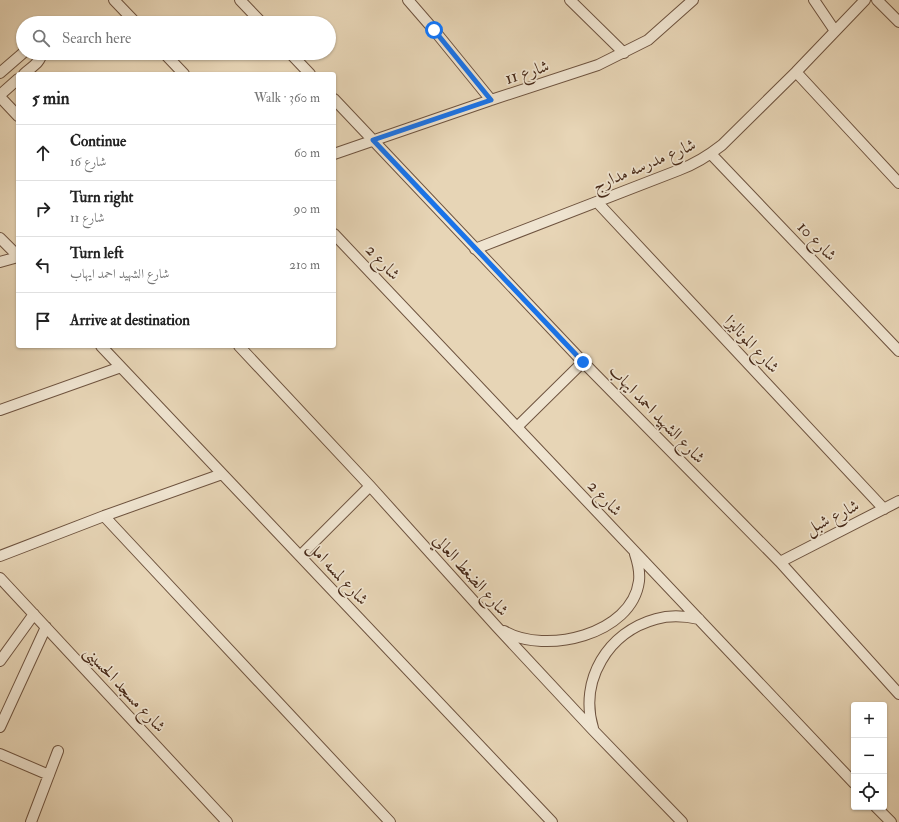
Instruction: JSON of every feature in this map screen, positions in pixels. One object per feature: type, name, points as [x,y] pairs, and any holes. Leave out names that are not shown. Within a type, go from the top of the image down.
[{"type":"street","points":[[114,0],[129,16]]},
{"type":"street","points":[[240,0],[255,16]]},
{"type":"street","points":[[408,0],[491,100]]},
{"type":"street","points":[[570,0],[624,53]]},
{"type":"street","name":"شارع 11","points":[[336,153],[491,100],[598,66],[648,40],[693,0]]},
{"type":"street","points":[[814,0],[835,31]]},
{"type":"street","name":"شارع مدرسه مدارج","points":[[475,249],[679,170],[696,163],[711,154],[796,72],[865,0]]},
{"type":"street","points":[[877,0],[899,22]]},
{"type":"street","points":[[0,73],[16,59]]},
{"type":"street","points":[[26,72],[39,60]]},
{"type":"street","points":[[171,60],[182,72]]},
{"type":"street","points":[[297,60],[308,72]]},
{"type":"street","points":[[796,72],[899,183]]},
{"type":"street","points":[[16,81],[0,96],[16,114]]},
{"type":"street","name":"شارع الشهيد احمد ايهاب","points":[[336,101],[583,362],[780,562],[899,694]]},
{"type":"street","name":"شارع 10","points":[[711,154],[899,351]]},
{"type":"street","name":"شارع الموناليزا","points":[[597,202],[884,509]]},
{"type":"street","name":"شارع 2","points":[[336,236],[851,780]]},
{"type":"street","points":[[0,238],[16,254]]},
{"type":"street","points":[[0,262],[16,257]]},
{"type":"street","name":"شارع لمسه امل","points":[[103,348],[552,822]]},
{"type":"street","name":"شارع الضغط العالي","points":[[241,348],[370,486],[497,627],[593,730],[682,822]]},
{"type":"street","points":[[517,428],[583,362]]},
{"type":"street","points":[[0,410],[121,367]]},
{"type":"street","points":[[0,556],[104,516],[222,474]]},
{"type":"street","points":[[300,556],[370,486]]},
{"type":"street","name":"شارع شبل","points":[[780,562],[899,501]]},
{"type":"street","points":[[104,516],[390,822]]},
{"type":"street","points":[[497,627],[510,635],[542,642],[573,639],[602,628],[620,616],[633,600],[639,582],[635,552]]},
{"type":"street","name":"شارع مسجد الحسينى","points":[[0,578],[227,822]]},
{"type":"street","points":[[0,662],[34,614]]},
{"type":"street","points":[[593,730],[588,705],[589,692],[592,680],[600,663],[611,647],[632,630],[657,618],[685,616],[699,619]]},
{"type":"street","points":[[0,727],[46,627]]},
{"type":"street","points":[[890,683],[899,678]]},
{"type":"street","points":[[31,822],[58,751]]},
{"type":"street","points":[[0,754],[49,775]]},
{"type":"street","points":[[879,810],[890,822]]},
{"type":"route","points":[[434,30],[491,100],[373,140],[583,362]]}]
